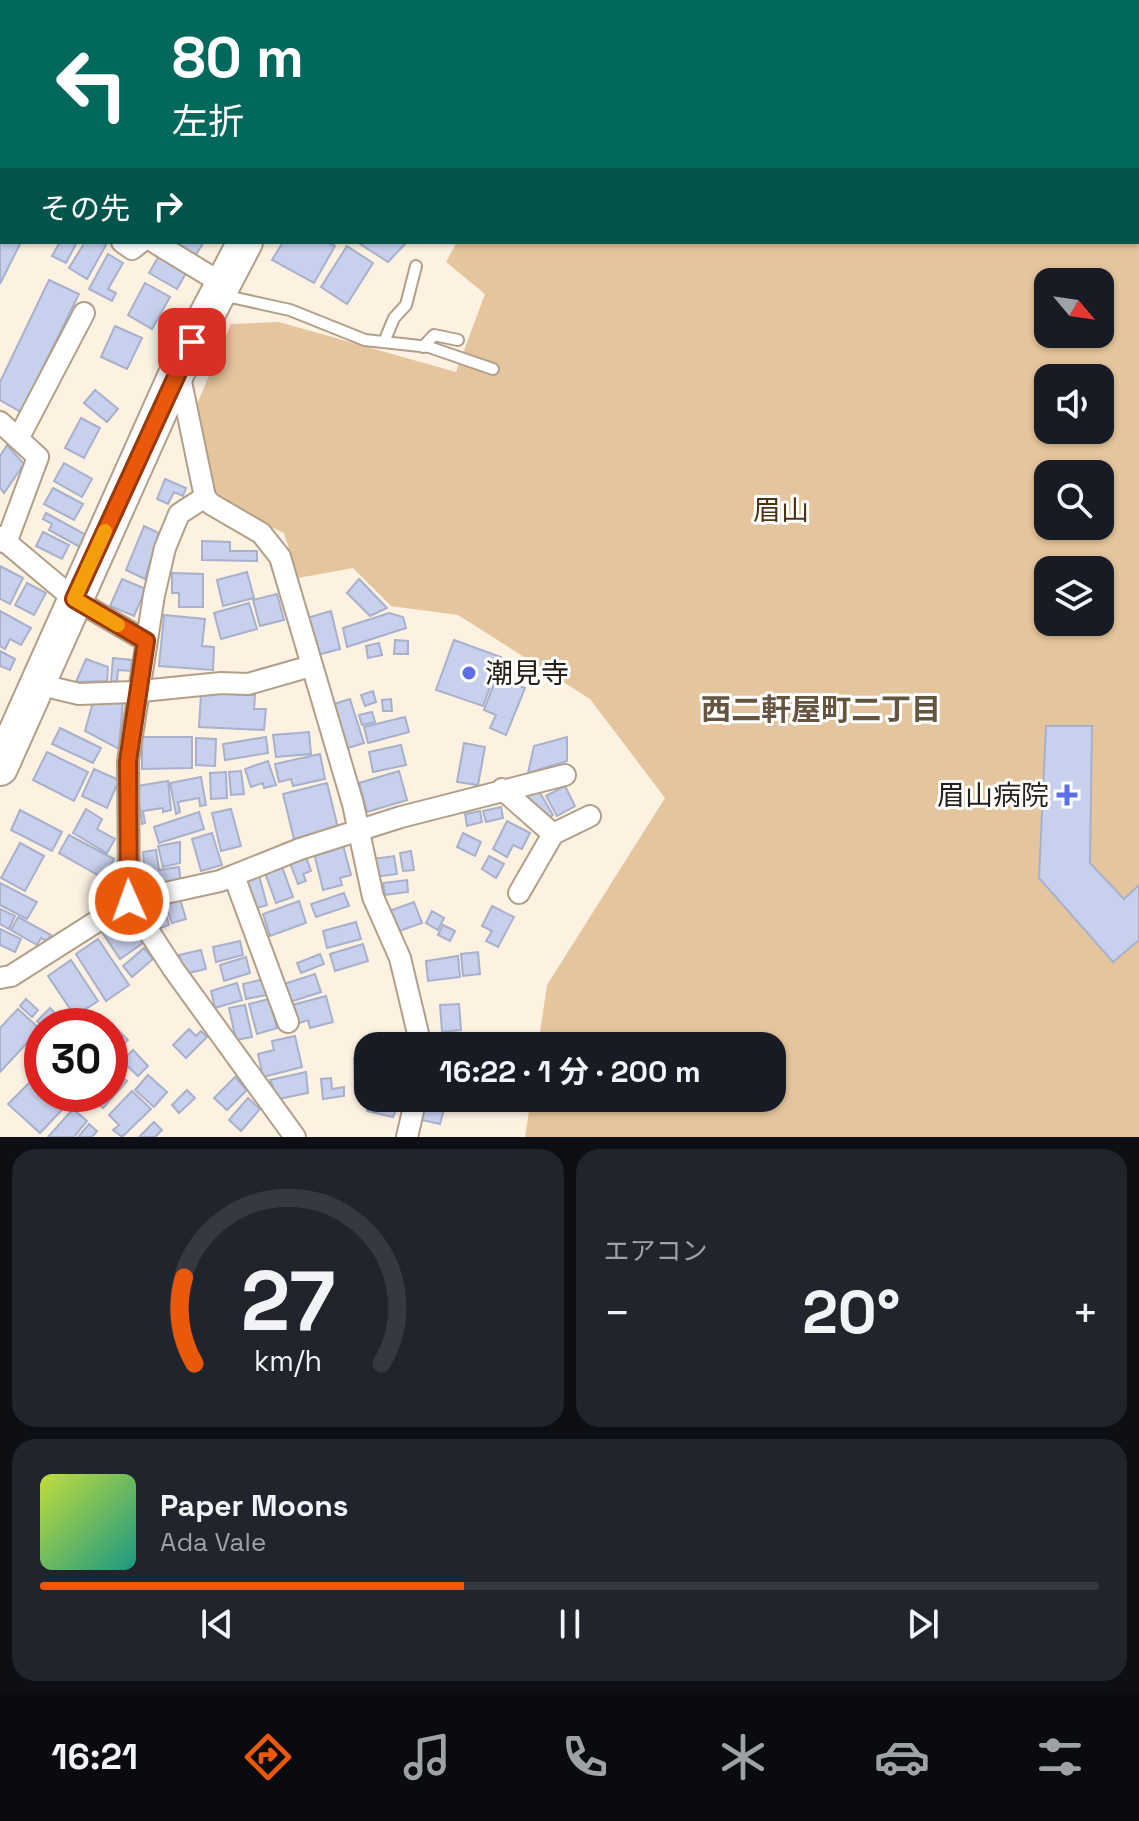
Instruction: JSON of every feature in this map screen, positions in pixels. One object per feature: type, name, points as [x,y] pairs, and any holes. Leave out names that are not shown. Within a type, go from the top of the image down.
[{"type":"highway","points":[[0,768],[179,368],[244,244]]},
{"type":"street","points":[[157,244],[220,289]]},
{"type":"street","points":[[18,439],[84,313]]},
{"type":"street","points":[[179,368],[205,497],[211,504],[261,533],[280,557],[353,804],[373,897],[400,958],[418,1032]]},
{"type":"street","points":[[0,422],[38,457],[3,540],[74,599],[146,641]]},
{"type":"street","points":[[205,497],[179,514],[165,548],[146,641],[128,761],[129,901],[174,970],[295,1137]]},
{"type":"street","points":[[37,684],[79,694],[139,692],[221,683],[248,684],[311,666]]},
{"type":"street","points":[[0,978],[11,976],[129,901],[234,876],[300,849],[401,817],[565,775]]},
{"type":"street","points":[[502,789],[553,834]]},
{"type":"street","points":[[519,893],[553,834],[590,816]]},
{"type":"street","points":[[234,876],[288,1022]]},
{"type":"street","points":[[407,1137],[413,1112]]},
{"type":"lane","points":[[384,342],[394,318],[406,305],[416,266]]},
{"type":"lane","points":[[220,289],[290,310],[365,340],[423,347],[493,369]]},
{"type":"lane","points":[[423,347],[434,335],[458,340]]},
{"type":"green space","name":"眉山","points":[[456,244],[1139,244],[1139,1137],[525,1137],[529,1112],[786,1112],[786,1032],[540,1032],[547,985],[665,798],[590,699],[458,615],[391,606],[353,568],[298,578],[284,533],[215,501],[194,411],[231,324],[279,322],[456,372],[485,294],[446,262]]},
{"type":"building","points":[[0,244],[20,244],[0,284]]},
{"type":"building","points":[[59,244],[76,244],[66,263],[52,256]]},
{"type":"building","points":[[84,244],[106,245],[87,279],[69,268]]},
{"type":"building","points":[[175,244],[203,244],[195,256]]},
{"type":"building","points":[[282,244],[335,246],[314,283],[272,260]]},
{"type":"building","points":[[360,244],[405,244],[388,262]]},
{"type":"building","points":[[347,246],[373,263],[347,304],[321,287]]},
{"type":"building","points":[[108,254],[123,263],[108,289],[116,293],[112,301],[89,289]]},
{"type":"building","points":[[159,256],[186,273],[177,289],[149,273]]},
{"type":"building","points":[[49,280],[79,294],[21,412],[0,400],[0,382]]},
{"type":"building","points":[[145,283],[170,297],[152,329],[128,315]]},
{"type":"building","points":[[115,326],[142,338],[127,369],[101,357]]},
{"type":"building","points":[[95,390],[118,409],[107,422],[84,403]]},
{"type":"building","points":[[81,418],[100,428],[84,458],[65,448]]},
{"type":"building","points":[[7,445],[24,464],[4,493],[0,488],[0,456]]},
{"type":"building","points":[[64,463],[92,479],[82,497],[54,481]]},
{"type":"building","points":[[165,479],[186,488],[183,496],[174,492],[168,504],[157,499]]},
{"type":"building","points":[[53,488],[83,504],[74,520],[44,504]]},
{"type":"building","points":[[46,513],[97,541],[91,553],[49,530],[52,524],[43,519]]},
{"type":"building","points":[[144,526],[159,533],[145,579],[126,570]]},
{"type":"building","points":[[43,532],[69,545],[62,559],[36,546]]},
{"type":"building","points":[[202,541],[230,542],[230,551],[257,551],[257,561],[202,560]]},
{"type":"building","points":[[0,566],[23,578],[10,604],[0,599]]},
{"type":"building","points":[[247,572],[254,598],[223,606],[217,580]]},
{"type":"building","points":[[172,573],[203,574],[203,607],[179,607],[179,593],[172,593]]},
{"type":"building","points":[[122,579],[146,589],[134,616],[110,606]]},
{"type":"building","points":[[359,579],[387,608],[370,616],[347,593]]},
{"type":"building","points":[[27,583],[46,593],[34,615],[15,605]]},
{"type":"building","points":[[277,594],[284,620],[260,626],[253,600]]},
{"type":"building","points":[[249,603],[257,629],[221,639],[214,613]]},
{"type":"building","points":[[0,611],[31,628],[21,645],[10,639],[5,649],[0,646]]},
{"type":"building","points":[[331,611],[340,649],[317,655],[307,618]]},
{"type":"building","points":[[389,613],[403,617],[406,628],[347,647],[343,628]]},
{"type":"building","points":[[164,615],[205,619],[202,646],[214,647],[213,670],[159,666]]},
{"type":"building","points":[[395,640],[408,641],[408,654],[394,654]]},
{"type":"building","name":"潮見寺","points":[[454,640],[501,657],[483,706],[436,690]]},
{"type":"building","points":[[379,643],[382,655],[368,658],[366,646]]},
{"type":"building","points":[[0,651],[15,659],[10,670],[0,666]]},
{"type":"building","points":[[113,658],[132,660],[131,671],[118,670],[117,682],[111,681]]},
{"type":"building","points":[[86,659],[108,667],[107,681],[76,682]]},
{"type":"building","points":[[497,676],[525,688],[506,735],[490,728],[496,715],[484,710]]},
{"type":"building","points":[[373,691],[376,702],[365,706],[361,695]]},
{"type":"building","points":[[201,693],[255,695],[254,709],[266,709],[264,730],[199,727]]},
{"type":"building","points":[[123,699],[119,749],[85,731],[93,702]]},
{"type":"building","points":[[350,699],[364,743],[348,748],[334,704]]},
{"type":"building","points":[[391,699],[392,711],[383,711],[382,700]]},
{"type":"building","points":[[372,712],[375,722],[362,725],[359,715]]},
{"type":"building","points":[[405,717],[409,732],[368,743],[364,727]]},
{"type":"building","name":"眉山病院","points":[[1046,726],[1092,726],[1090,863],[1124,899],[1139,885],[1139,940],[1113,962],[1039,878]]},
{"type":"building","points":[[60,728],[101,748],[93,763],[52,744]]},
{"type":"building","points":[[309,732],[311,754],[276,757],[273,735]]},
{"type":"building","points":[[142,737],[192,737],[192,768],[142,769]]},
{"type":"building","points":[[266,737],[268,753],[225,760],[223,744]]},
{"type":"building","points":[[567,737],[567,761],[528,773],[534,746]]},
{"type":"building","points":[[196,738],[216,739],[215,766],[196,765]]},
{"type":"building","points":[[464,743],[485,747],[478,785],[457,782]]},
{"type":"building","points":[[401,745],[406,765],[373,772],[369,752]]},
{"type":"building","points":[[47,752],[88,772],[74,801],[33,780]]},
{"type":"building","points":[[320,754],[325,779],[293,786],[291,779],[279,782],[275,764]]},
{"type":"building","points":[[268,761],[276,785],[264,788],[263,783],[251,787],[245,769]]},
{"type":"building","points":[[94,769],[119,780],[107,808],[82,796]]},
{"type":"building","points":[[241,771],[244,794],[231,795],[229,772]]},
{"type":"building","points":[[399,771],[407,800],[367,812],[359,783]]},
{"type":"building","points":[[226,772],[227,798],[211,799],[210,773]]},
{"type":"building","points":[[201,777],[206,805],[200,806],[199,798],[178,802],[180,812],[176,814],[170,783]]},
{"type":"building","points":[[168,781],[171,810],[143,811],[145,823],[142,824],[137,786]]},
{"type":"building","points":[[327,783],[338,828],[294,839],[283,794]]},
{"type":"building","points":[[565,786],[575,806],[557,816],[546,796]]},
{"type":"building","points":[[537,788],[553,815],[545,820],[527,797]]},
{"type":"building","points":[[501,807],[503,818],[486,822],[483,811]]},
{"type":"building","points":[[86,809],[102,819],[97,829],[115,839],[107,853],[73,833]]},
{"type":"building","points":[[231,809],[241,846],[221,851],[212,813]]},
{"type":"building","points":[[20,810],[62,832],[52,851],[11,830]]},
{"type":"building","points":[[480,811],[482,822],[467,826],[465,814]]},
{"type":"building","points":[[199,812],[204,829],[159,843],[154,827]]},
{"type":"building","points":[[507,821],[530,833],[522,849],[513,845],[507,857],[493,849]]},
{"type":"building","points":[[212,833],[222,865],[201,871],[192,839]]},
{"type":"building","points":[[463,833],[481,842],[475,856],[457,847]]},
{"type":"building","points":[[69,835],[114,859],[103,878],[59,853]]},
{"type":"building","points":[[180,842],[180,863],[163,867],[158,846]]},
{"type":"building","points":[[20,843],[44,856],[25,891],[1,878]]},
{"type":"building","points":[[343,845],[351,875],[340,878],[342,885],[323,890],[314,853]]},
{"type":"building","points":[[156,850],[159,870],[179,867],[181,882],[146,886],[143,852]]},
{"type":"building","points":[[411,851],[414,870],[403,871],[400,853]]},
{"type":"building","points":[[394,856],[397,874],[375,877],[372,859]]},
{"type":"building","points":[[489,856],[504,864],[496,878],[482,869]]},
{"type":"building","points":[[306,857],[311,871],[303,874],[306,881],[298,884],[290,863]]},
{"type":"building","points":[[282,867],[293,897],[276,903],[265,873]]},
{"type":"building","points":[[258,872],[267,905],[253,909],[244,876]]},
{"type":"building","points":[[407,880],[408,892],[385,895],[383,883]]},
{"type":"building","points":[[0,883],[37,902],[27,919],[0,905]]},
{"type":"building","points":[[344,893],[349,906],[316,917],[311,904]]},
{"type":"building","points":[[180,899],[186,919],[172,923],[165,904]]},
{"type":"building","points":[[299,901],[306,923],[270,936],[263,914]]},
{"type":"building","points":[[414,902],[422,923],[397,932],[389,911]]},
{"type":"building","points":[[163,905],[169,925],[153,931],[146,912]]},
{"type":"building","points":[[492,906],[514,917],[498,947],[486,941],[492,931],[482,926]]},
{"type":"building","points":[[0,909],[15,916],[9,929],[0,924]]},
{"type":"building","points":[[432,911],[444,918],[438,930],[426,923]]},
{"type":"building","points":[[125,916],[143,943],[120,959],[102,932]]},
{"type":"building","points":[[18,917],[51,935],[47,941],[41,938],[37,945],[11,930]]},
{"type":"building","points":[[356,922],[361,939],[327,948],[323,931]]},
{"type":"building","points":[[443,925],[455,931],[450,941],[438,935]]},
{"type":"building","points":[[0,929],[21,939],[15,952],[0,945]]},
{"type":"building","points":[[98,939],[129,985],[106,1001],[76,954]]},
{"type":"building","points":[[240,941],[243,955],[216,962],[213,947]]},
{"type":"building","points":[[363,944],[368,961],[335,971],[330,954]]},
{"type":"building","points":[[144,948],[153,959],[132,977],[123,966]]},
{"type":"building","points":[[201,950],[206,969],[184,974],[179,955]]},
{"type":"building","points":[[478,952],[480,974],[463,976],[461,954]]},
{"type":"building","points":[[320,954],[324,964],[301,973],[297,963]]},
{"type":"building","points":[[458,956],[460,977],[428,981],[426,961]]},
{"type":"building","points":[[246,957],[250,973],[224,981],[220,965]]},
{"type":"building","points":[[71,960],[98,1001],[87,1008],[70,1008],[48,976]]},
{"type":"building","points":[[315,974],[321,992],[290,1002],[284,984]]},
{"type":"building","points":[[264,979],[267,995],[246,999],[243,984]]},
{"type":"building","points":[[237,983],[242,1000],[215,1008],[211,991]]},
{"type":"building","points":[[326,996],[333,1022],[310,1028],[308,1020],[297,1024],[292,1005]]},
{"type":"building","points":[[26,999],[36,1008],[24,1010],[20,1006]]},
{"type":"building","points":[[269,999],[277,1028],[257,1034],[249,1004]]},
{"type":"building","points":[[459,1004],[461,1030],[442,1032],[440,1005]]},
{"type":"building","points":[[245,1005],[252,1037],[236,1040],[229,1008]]},
{"type":"building","points":[[18,1009],[24,1014],[24,1046],[0,1072],[0,1028]]},
{"type":"building","points":[[189,1029],[196,1036],[201,1031],[207,1037],[186,1058],[173,1045]]},
{"type":"building","points":[[295,1036],[302,1067],[263,1077],[258,1054],[274,1050],[272,1041]]},
{"type":"building","points":[[133,1050],[148,1066],[138,1076],[128,1067],[128,1055]]},
{"type":"building","points":[[306,1072],[308,1093],[278,1099],[270,1080]]},
{"type":"building","points":[[148,1075],[167,1092],[154,1107],[135,1090]]},
{"type":"building","points":[[235,1077],[247,1090],[227,1110],[214,1098]]},
{"type":"building","points":[[331,1078],[332,1089],[344,1087],[344,1096],[323,1099],[321,1079]]},
{"type":"building","points":[[24,1088],[24,1112],[60,1112],[40,1133],[8,1104]]},
{"type":"building","points":[[187,1090],[195,1098],[179,1113],[172,1105]]},
{"type":"building","points":[[132,1091],[151,1109],[122,1137],[113,1130],[119,1125],[109,1115],[112,1112],[128,1112],[128,1095]]},
{"type":"building","points":[[248,1098],[260,1109],[241,1131],[229,1120]]},
{"type":"building","points":[[70,1112],[76,1112],[87,1121],[74,1137],[48,1137]]},
{"type":"building","points":[[371,1112],[395,1112],[393,1117]]},
{"type":"building","points":[[420,1112],[443,1112],[440,1124],[418,1119]]},
{"type":"building","points":[[154,1122],[162,1130],[155,1137],[139,1137]]},
{"type":"building","points":[[89,1124],[97,1131],[92,1137],[78,1137]]},
{"type":"slow traffic","points":[[105,531],[74,599],[118,625]]},
{"type":"place","name":"潮見寺","points":[[469,673]]},
{"type":"place","name":"眉山病院","points":[[1067,795]]},
{"type":"district","name":"西二軒屋町二丁目","points":[[821,709]]},
{"type":"route","points":[[129,901],[128,761],[146,641],[74,599],[192,342]]}]
